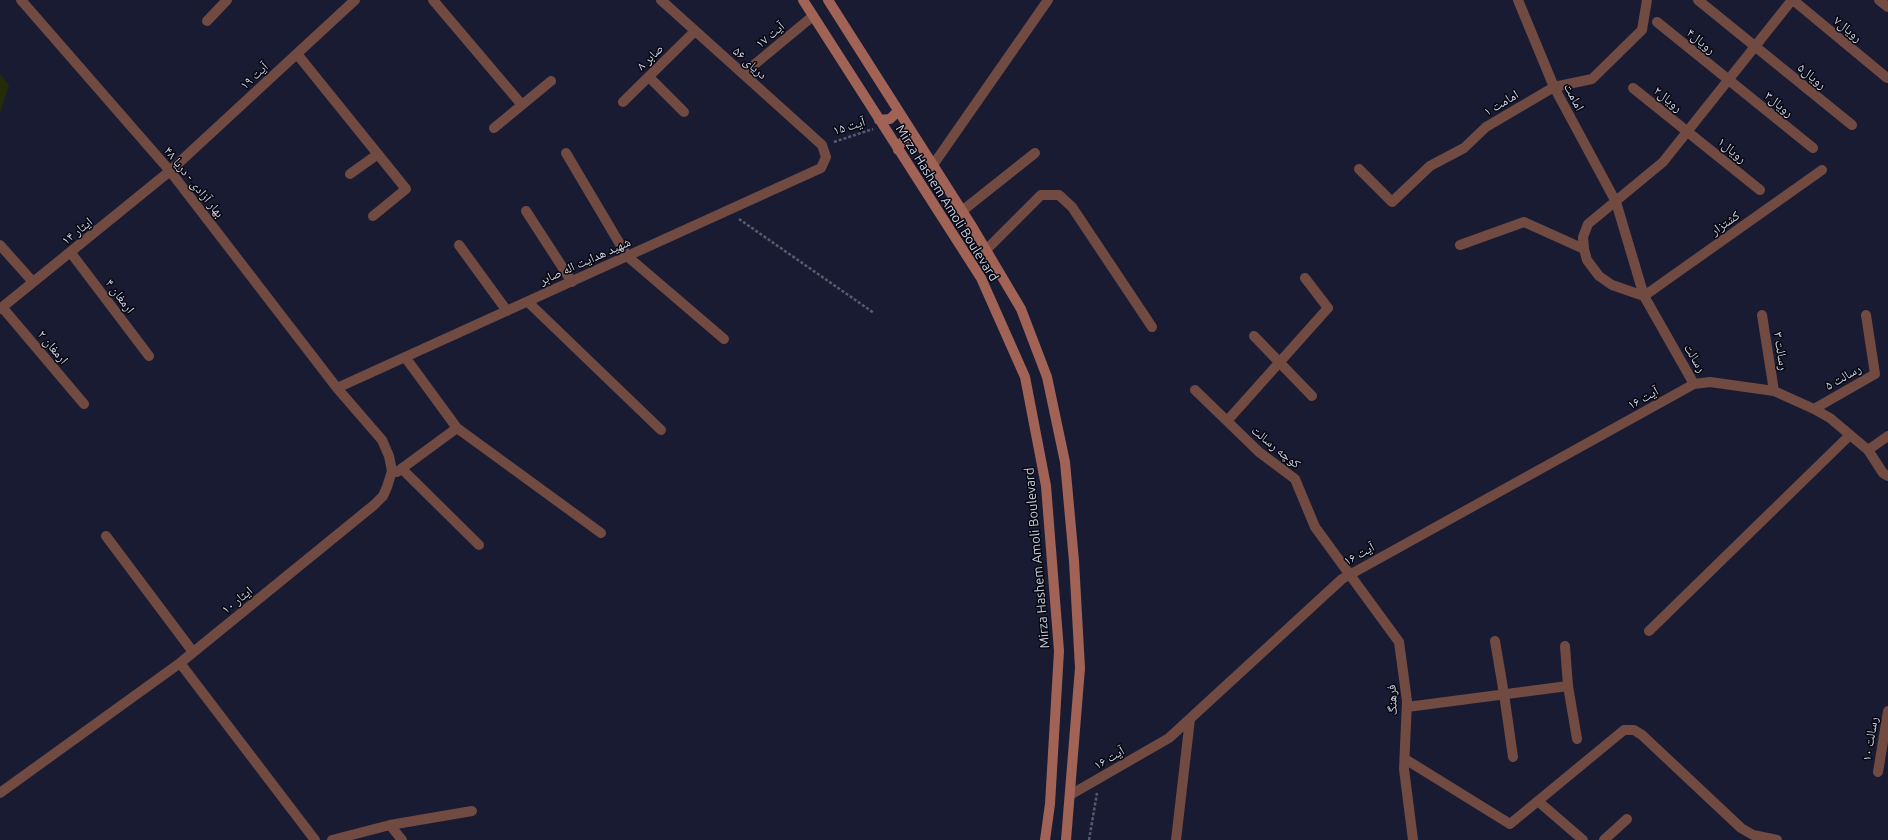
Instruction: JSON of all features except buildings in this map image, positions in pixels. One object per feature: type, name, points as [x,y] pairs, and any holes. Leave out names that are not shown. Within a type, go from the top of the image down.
[{"type":"main road","name":"Mirza Hashem Amoli Boulevard","points":[[803,0],[981,278],[1025,377],[1046,486],[1059,651],[1050,804],[1045,840]]},
{"type":"main road","name":"Mirza Hashem Amoli Boulevard","points":[[830,1],[962,211],[1021,309],[1044,370],[1066,462],[1074,561],[1080,668],[1066,840]]},
{"type":"main road","points":[[881,123],[890,119],[898,111]]},
{"type":"main road","points":[[898,150],[900,144],[904,141],[913,140],[918,142]]},
{"type":"street","name":"بهار آزادی - دریا ۴۸","points":[[21,0],[170,172],[337,388]]},
{"type":"street","points":[[207,21],[226,0]]},
{"type":"street","name":"آیت ۱۹","points":[[170,172],[355,0]]},
{"type":"street","points":[[432,0],[522,105]]},
{"type":"street","name":"دریای ۵۶","points":[[661,0],[822,145]]},
{"type":"street","points":[[933,165],[1048,0]]},
{"type":"street","name":"امامت","points":[[1518,0],[1554,87],[1616,202],[1644,296]]},
{"type":"street","name":"امامت ۱","points":[[1359,169],[1392,202],[1430,166],[1464,148],[1486,127],[1554,87],[1592,79],[1642,30],[1647,0]]},
{"type":"street","name":"رویال۵","points":[[1698,0],[1852,125]]},
{"type":"street","points":[[1644,296],[1612,286],[1599,276],[1587,260],[1584,249],[1583,236],[1588,224],[1663,162],[1793,0]]},
{"type":"street","name":"رویال۷","points":[[1793,0],[1887,78]]},
{"type":"street","points":[[1879,0],[1888,7]]},
{"type":"street","name":"آیت ۱۷","points":[[743,74],[813,16]]},
{"type":"street","name":"رویال۴","points":[[1657,22],[1728,80]]},
{"type":"street","name":"صابر ۸","points":[[623,102],[695,31]]},
{"type":"street","points":[[297,54],[406,188],[373,216]]},
{"type":"street","points":[[649,77],[684,112]]},
{"type":"street","name":"رویال۳","points":[[1728,80],[1812,148]]},
{"type":"street","points":[[494,128],[551,81]]},
{"type":"street","name":"رویال۲","points":[[1633,88],[1687,131]]},
{"type":"street","name":"رویال۱","points":[[1687,131],[1760,190]]},
{"type":"street","name":"شهید هدایت اله صابر","points":[[337,388],[822,168],[826,158],[822,145]]},
{"type":"street","points":[[566,153],[627,256],[724,339]]},
{"type":"street","points":[[962,211],[1035,153]]},
{"type":"street","points":[[350,174],[378,154]]},
{"type":"street","name":"کشتزار","points":[[1644,296],[1822,170]]},
{"type":"street","name":"ایثار ۱۴","points":[[1,308],[170,172]]},
{"type":"street","points":[[986,250],[1041,195],[1059,195],[1072,207],[1152,327]]},
{"type":"street","points":[[526,211],[572,282]]},
{"type":"street","points":[[1460,245],[1524,222],[1584,249]]},
{"type":"street","points":[[0,245],[33,282]]},
{"type":"street","points":[[459,245],[507,311]]},
{"type":"street","name":"ارمغان ۴","points":[[71,253],[149,356]]},
{"type":"street","points":[[1227,421],[1328,308],[1305,278]]},
{"type":"street","name":"رسالت","points":[[1644,296],[1694,384],[1710,382],[1774,391],[1814,409],[1830,418],[1868,450],[1883,473],[1888,476]]},
{"type":"street","points":[[528,302],[661,430]]},
{"type":"street","name":"ارمغان ۲","points":[[1,308],[84,404]]},
{"type":"street","name":"رسالت ۵","points":[[1814,409],[1875,374],[1866,315]]},
{"type":"street","name":"رسالت ۳","points":[[1762,316],[1774,391]]},
{"type":"street","points":[[1254,336],[1312,396]]},
{"type":"street","points":[[405,357],[457,428],[601,533]]},
{"type":"street","name":"آیت ۱۶","points":[[1070,795],[1169,738],[1342,579],[1694,384]]},
{"type":"street","name":"ایثار ۱۰","points":[[0,793],[180,663],[374,505],[383,496],[391,477],[391,464],[382,440],[337,388]]},
{"type":"street","name":"کوچه رسالت","points":[[1195,390],[1259,452],[1295,479],[1315,527],[1350,575]]},
{"type":"street","points":[[391,477],[457,428]]},
{"type":"street","points":[[1649,631],[1850,435]]},
{"type":"street","points":[[1868,450],[1888,436]]},
{"type":"street","points":[[402,469],[479,545]]},
{"type":"street","points":[[106,536],[193,652]]},
{"type":"street","name":"فرهنگ","points":[[1350,575],[1399,642],[1407,707],[1404,770],[1413,840]]},
{"type":"street","points":[[1494,642],[1504,694],[1513,757]]},
{"type":"street","points":[[1565,646],[1568,686],[1577,740]]},
{"type":"street","points":[[180,663],[315,840]]},
{"type":"street","points":[[1407,707],[1568,686]]},
{"type":"street","name":"رسالت ۱۰","points":[[1878,772],[1888,711]]},
{"type":"street","points":[[1176,840],[1190,719]]},
{"type":"street","points":[[1405,759],[1510,824],[1539,802],[1624,730],[1634,730],[1642,735],[1741,828],[1753,836],[1777,840]]},
{"type":"street","points":[[1539,802],[1583,840]]},
{"type":"street","points":[[332,840],[390,825],[472,811]]},
{"type":"street","points":[[1604,840],[1627,820]]},
{"type":"street","points":[[390,825],[402,840]]},
{"type":"path","name":"آیت ۱۵","points":[[822,145],[881,123]]},
{"type":"path","points":[[727,211],[874,313]]},
{"type":"path","points":[[1089,840],[1099,779]]},
{"type":"green space","points":[[0,74],[9,85],[0,113]]}]
